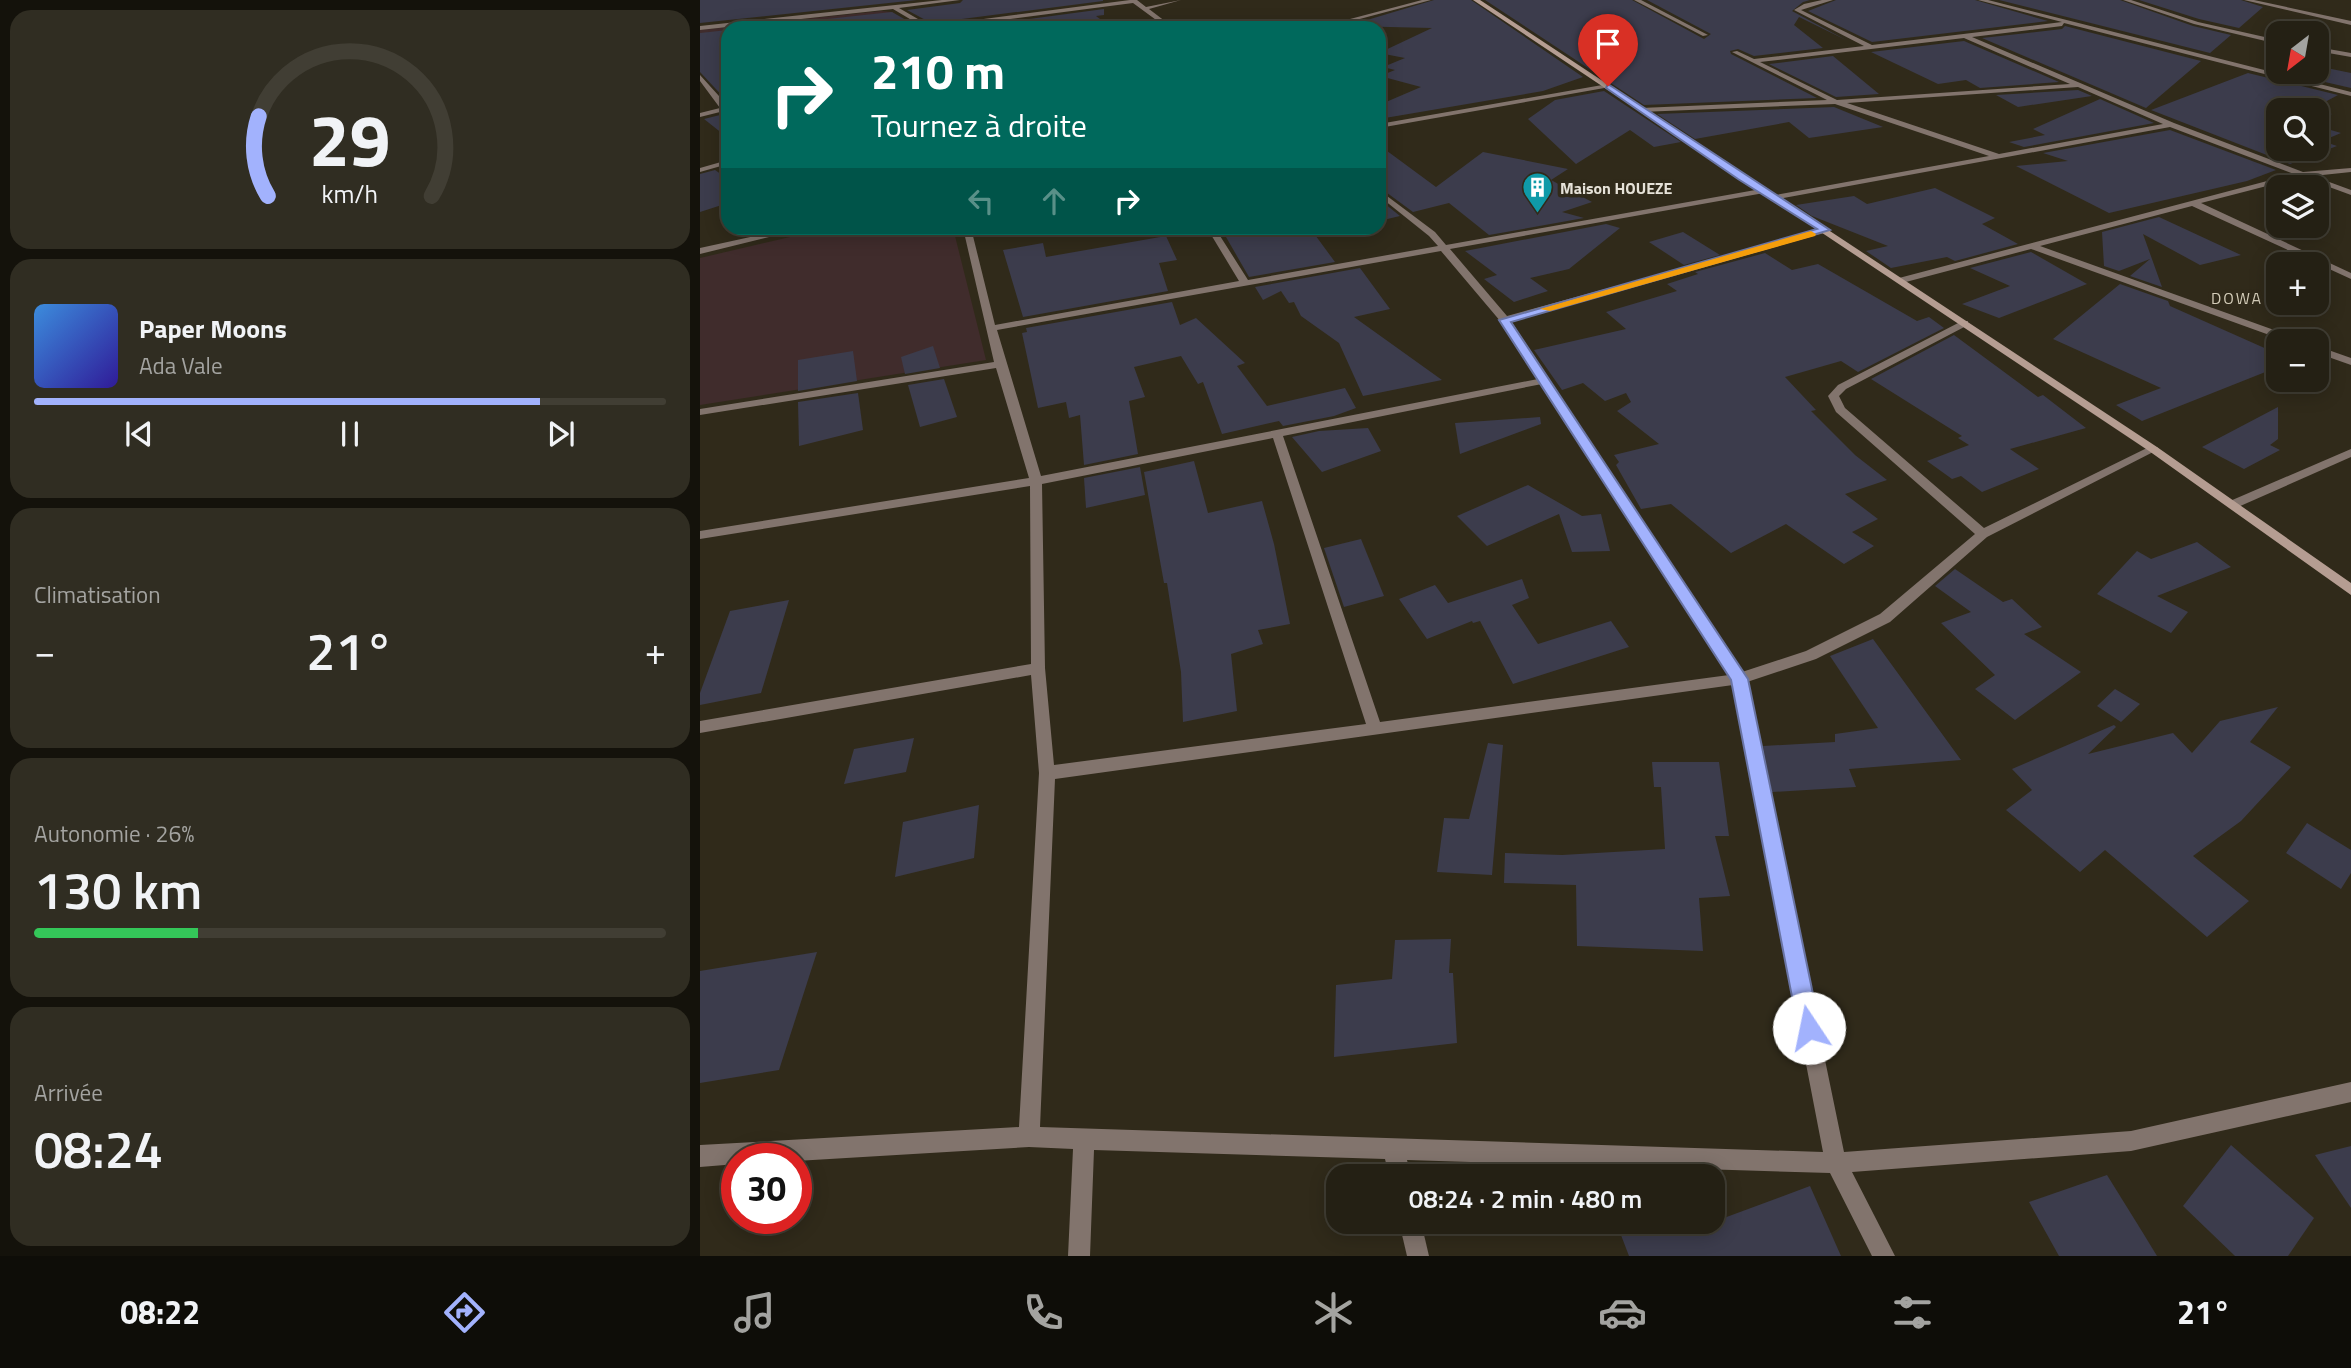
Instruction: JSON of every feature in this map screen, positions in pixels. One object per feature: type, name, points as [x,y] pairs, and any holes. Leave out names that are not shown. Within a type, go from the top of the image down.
[{"type":"main road","points":[[1476,0],[1761,191],[1902,280],[2153,449],[2234,504],[2351,590]]},
{"type":"street","points":[[758,21],[957,0]]},
{"type":"street","points":[[1147,8],[1178,0]]},
{"type":"street","points":[[1347,21],[1428,0]]},
{"type":"street","points":[[1637,0],[1705,35]]},
{"type":"street","points":[[1830,0],[1806,5],[1797,10],[1872,47]]},
{"type":"street","points":[[1981,0],[2351,94]]},
{"type":"street","points":[[2126,0],[2196,23],[2266,39]]},
{"type":"street","points":[[2247,0],[2351,23]]},
{"type":"street","points":[[981,21],[1134,1],[1163,21]]},
{"type":"street","points":[[893,7],[916,21]]},
{"type":"street","points":[[1754,61],[2070,23]]},
{"type":"street","points":[[700,27],[721,25]]},
{"type":"street","points":[[1963,35],[2171,125],[2298,175],[2351,170]]},
{"type":"street","points":[[2329,51],[2351,55]]},
{"type":"street","points":[[1735,52],[1836,102],[1998,157]]},
{"type":"street","points":[[700,77],[721,102]]},
{"type":"street","points":[[1641,110],[1836,102],[2081,85]]},
{"type":"street","points":[[1386,125],[1608,86]]},
{"type":"street","points":[[700,115],[721,110]]},
{"type":"street","points":[[1773,198],[2171,125]]},
{"type":"street","points":[[700,170],[721,164]]},
{"type":"street","points":[[1902,280],[2266,184]]},
{"type":"street","points":[[2329,186],[2351,193]]},
{"type":"street","points":[[993,328],[1761,191]]},
{"type":"street","points":[[1386,197],[1416,219],[1445,247],[1505,320],[1739,679],[1836,1163],[1884,1256]]},
{"type":"street","points":[[2193,203],[2351,276]]},
{"type":"street","points":[[1505,320],[1825,230]]},
{"type":"street","points":[[700,251],[770,235]]},
{"type":"street","points":[[969,235],[1000,364],[1036,481],[1038,668],[1047,773],[1029,1137]]},
{"type":"street","points":[[1215,235],[1245,283]]},
{"type":"street","points":[[2032,246],[2266,331]]},
{"type":"street","points":[[1965,323],[1842,387],[1833,396],[1840,410],[1983,534]]},
{"type":"street","points":[[2329,354],[2351,362]]},
{"type":"street","points":[[700,412],[1000,364]]},
{"type":"street","points":[[700,535],[1036,481],[1543,381]]},
{"type":"street","points":[[1277,434],[1375,730]]},
{"type":"street","points":[[1047,773],[1739,679],[1811,655],[1885,618],[1983,534],[2153,449]]},
{"type":"street","points":[[2234,504],[2351,453]]},
{"type":"street","points":[[700,727],[1038,668]]},
{"type":"street","points":[[700,1156],[1029,1137],[1836,1163],[2131,1140],[2351,1092]]},
{"type":"street","points":[[1079,1256],[1084,1140]]},
{"type":"street","points":[[1394,1150],[1397,1164]]},
{"type":"street","points":[[1413,1234],[1418,1256]]},
{"type":"shaded area","points":[[881,11],[892,12],[904,21],[786,21]]},
{"type":"shaded area","points":[[721,28],[721,82],[700,63],[700,30]]},
{"type":"shaded area","points":[[799,235],[955,235],[986,360],[700,405],[700,258]]},
{"type":"building","points":[[700,0],[917,0],[700,23]]},
{"type":"building","points":[[963,0],[1103,0],[947,21],[927,21],[907,10],[960,3]]},
{"type":"building","points":[[1434,0],[1471,0],[1583,77],[1543,91],[1386,118],[1386,102],[1421,87],[1386,78],[1386,74],[1395,70],[1386,66],[1405,58],[1386,54],[1386,50],[1432,28],[1386,27],[1386,21],[1364,21]]},
{"type":"building","points":[[1485,0],[1632,0],[1704,39],[1711,34],[1647,0],[1810,0],[1792,11],[1846,40],[1799,17],[1794,25],[1823,48],[1754,56],[1738,49],[1730,51],[1731,54],[1817,98],[1644,105]]},
{"type":"building","points":[[1836,0],[1975,0],[2048,21],[1872,42],[1808,11]]},
{"type":"building","points":[[1999,0],[2120,0],[2193,26],[2231,35],[2210,53]]},
{"type":"building","points":[[2139,0],[2241,0],[2263,7],[2239,28],[2199,19]]},
{"type":"building","points":[[1104,9],[1104,15],[1096,16],[1103,21],[1014,21]]},
{"type":"building","points":[[892,12],[908,21],[808,21]]},
{"type":"building","points":[[2065,26],[2201,61],[2146,108],[1982,38],[2062,29]]},
{"type":"building","points":[[721,31],[721,94],[700,72],[700,33]]},
{"type":"building","points":[[1964,41],[2059,82],[1980,88],[1966,80],[1938,84],[1871,52]]},
{"type":"building","points":[[1833,56],[1879,94],[1836,97],[1769,64]]},
{"type":"building","points":[[2329,68],[2351,73],[2351,88],[2329,83]]},
{"type":"building","points":[[2248,73],[2266,77],[2266,84],[2293,84],[2338,95],[2329,100],[2266,98],[2266,155],[2151,110]]},
{"type":"building","points":[[2078,90],[2092,96],[2018,107],[1996,95]]},
{"type":"building","points":[[1604,91],[1681,142],[1654,147],[1630,130],[1576,164],[1528,119],[1555,100]]},
{"type":"building","points":[[2100,99],[2154,123],[2024,147],[2009,142],[2045,135],[2033,129]]},
{"type":"building","points":[[1834,107],[1883,127],[1809,138],[1789,122],[1695,139],[1657,114]]},
{"type":"building","points":[[721,115],[721,132],[704,119]]},
{"type":"building","points":[[2170,130],[2276,170],[2247,181],[2109,213],[2016,166],[2068,161],[2043,153]]},
{"type":"building","points":[[2329,130],[2341,133],[2329,138]]},
{"type":"building","points":[[1386,150],[1436,187],[1483,152],[1568,169],[1551,180],[1592,202],[1562,212],[1584,218],[1489,235],[1449,203],[1413,212],[1386,192]]},
{"type":"building","points":[[715,170],[721,174],[721,205],[700,212],[700,174]]},
{"type":"building","points":[[1935,188],[1995,218],[1982,224],[2018,244],[1955,261],[1947,257],[1891,268],[1866,251],[1888,246],[1812,216],[1796,205],[1854,196],[1867,204]]},
{"type":"building","points":[[1386,205],[1400,216],[1386,219]]},
{"type":"building","points":[[2159,217],[2241,255],[2200,265],[2143,234],[2162,287],[2130,276],[2150,259],[2119,271],[2104,266],[2102,232]]},
{"type":"building","points":[[1606,224],[1620,228],[1569,269],[1530,278],[1548,291],[1514,302],[1484,279],[1497,275],[1465,251]]},
{"type":"building","points":[[1683,232],[1720,255],[1684,265],[1649,242]]},
{"type":"building","points":[[1315,235],[1335,262],[1249,277],[1226,237]]},
{"type":"building","points":[[1166,236],[1177,260],[1159,263],[1168,291],[1023,317],[1003,250],[1043,243],[1046,257]]},
{"type":"building","points":[[2031,252],[2087,284],[1999,318],[1962,304],[2010,286],[1970,268]]},
{"type":"building","points":[[1765,253],[1792,270],[1818,264],[1917,321],[1929,317],[1944,328],[1858,372],[1841,361],[1785,377],[1816,410],[1811,411],[1855,455],[1887,480],[1845,494],[1878,519],[1852,532],[1874,546],[1844,564],[1786,524],[1731,553],[1671,504],[1641,509],[1616,465],[1619,462],[1614,455],[1659,444],[1617,411],[1631,402],[1626,393],[1605,401],[1583,383],[1562,390],[1534,350],[1626,329],[1606,312],[1677,291],[1667,284],[1698,274],[1695,272]]},
{"type":"building","points":[[1360,268],[1390,309],[1354,317],[1442,380],[1363,396],[1339,343],[1301,316],[1294,302],[1289,303],[1281,291],[1263,300],[1255,287]]},
{"type":"building","points":[[2120,284],[2168,301],[2170,306],[2266,349],[2266,372],[2142,421],[2116,405],[2161,388],[2053,339]]},
{"type":"building","points":[[1172,302],[1180,325],[1196,318],[1245,363],[1237,366],[1267,406],[1345,388],[1356,408],[1334,416],[1283,426],[1279,421],[1222,434],[1203,382],[1198,384],[1181,356],[1134,367],[1145,397],[1129,401],[1138,454],[1084,465],[1080,415],[1069,418],[1066,402],[1038,408],[1022,333],[1027,332],[1026,328]]},
{"type":"building","points":[[1954,335],[2038,397],[2043,395],[2086,428],[2010,449],[2039,469],[1982,492],[1961,476],[1952,479],[1927,461],[1969,445],[1958,438],[1962,436],[1871,379]]},
{"type":"building","points":[[933,346],[940,368],[905,374],[901,357]]},
{"type":"building","points":[[853,351],[857,381],[798,391],[798,360]]},
{"type":"building","points":[[944,379],[957,417],[920,427],[908,385]]},
{"type":"building","points":[[858,393],[863,430],[799,446],[798,402]]},
{"type":"building","points":[[2278,407],[2278,439],[2270,445],[2280,450],[2244,469],[2202,447]]},
{"type":"building","points":[[1540,417],[1541,424],[1460,454],[1455,423]]},
{"type":"building","points":[[1368,428],[1381,451],[1322,472],[1292,437],[1319,431]]},
{"type":"building","points":[[1194,461],[1208,513],[1262,501],[1274,544],[1290,624],[1258,630],[1263,644],[1231,654],[1237,711],[1183,722],[1181,672],[1167,583],[1164,583],[1144,472]]},
{"type":"building","points":[[1140,467],[1145,495],[1086,508],[1084,478]]},
{"type":"building","points":[[1528,485],[1582,516],[1601,514],[1610,551],[1572,552],[1559,514],[1487,546],[1457,516]]},
{"type":"building","points":[[1361,539],[1384,596],[1344,607],[1324,548]]},
{"type":"building","points":[[2197,542],[2231,567],[2157,596],[2188,612],[2171,633],[2097,594],[2137,551],[2151,559]]},
{"type":"building","points":[[1955,569],[2003,602],[2012,599],[2042,627],[2024,634],[2081,672],[2015,720],[1975,689],[1995,675],[1941,623],[1971,612],[1935,586]]},
{"type":"building","points":[[1522,579],[1529,598],[1512,605],[1538,644],[1611,621],[1629,647],[1513,684],[1480,621],[1472,621],[1427,639],[1399,599],[1435,585],[1448,603]]},
{"type":"building","points":[[789,600],[761,693],[700,705],[700,693],[730,611]]},
{"type":"building","points":[[1873,639],[1961,760],[1849,769],[1856,787],[1772,792],[1763,746],[1835,742],[1835,734],[1878,728],[1830,656]]},
{"type":"building","points":[[2115,689],[2140,704],[2121,722],[2097,706]]},
{"type":"building","points":[[2278,707],[2250,742],[2291,767],[2241,821],[2193,856],[2249,901],[2207,937],[2105,850],[2080,872],[2006,810],[2032,790],[2012,769],[2114,725],[2116,727],[2088,754],[2173,733],[2192,753],[2220,721]]},
{"type":"building","points":[[914,738],[906,772],[844,784],[854,749]]},
{"type":"building","points":[[1488,743],[1503,745],[1492,875],[1437,872],[1444,818],[1469,819]]},
{"type":"building","points":[[1652,762],[1719,762],[1729,836],[1715,836],[1730,896],[1699,898],[1703,951],[1577,946],[1576,885],[1504,883],[1505,853],[1562,855],[1665,849],[1661,787],[1654,787]]},
{"type":"building","points":[[979,805],[974,858],[895,877],[903,822]]},
{"type":"building","points":[[2307,823],[2351,850],[2351,873],[2341,889],[2286,853]]},
{"type":"building","points":[[1451,939],[1449,973],[1453,973],[1457,1043],[1334,1057],[1336,985],[1392,979],[1395,940]]},
{"type":"building","points":[[817,952],[779,1070],[700,1083],[700,971]]},
{"type":"building","points":[[2231,1145],[2314,1218],[2288,1256],[2235,1256],[2183,1206]]},
{"type":"building","points":[[2351,1146],[2351,1208],[2315,1155]]},
{"type":"building","points":[[2107,1175],[2157,1256],[2059,1256],[2029,1202]]},
{"type":"building","points":[[1810,1186],[1841,1256],[1629,1256],[1621,1234],[1725,1234],[1725,1218]]},
{"type":"slow traffic","points":[[1546,309],[1811,234]]},
{"type":"place","name":"Maison HOUEZE","points":[[1537,215]]},
{"type":"district","name":"DOWA","points":[[2237,298]]},
{"type":"route","points":[[1608,86],[1741,177],[1825,230],[1505,320],[1739,679],[1809,1028]]}]
